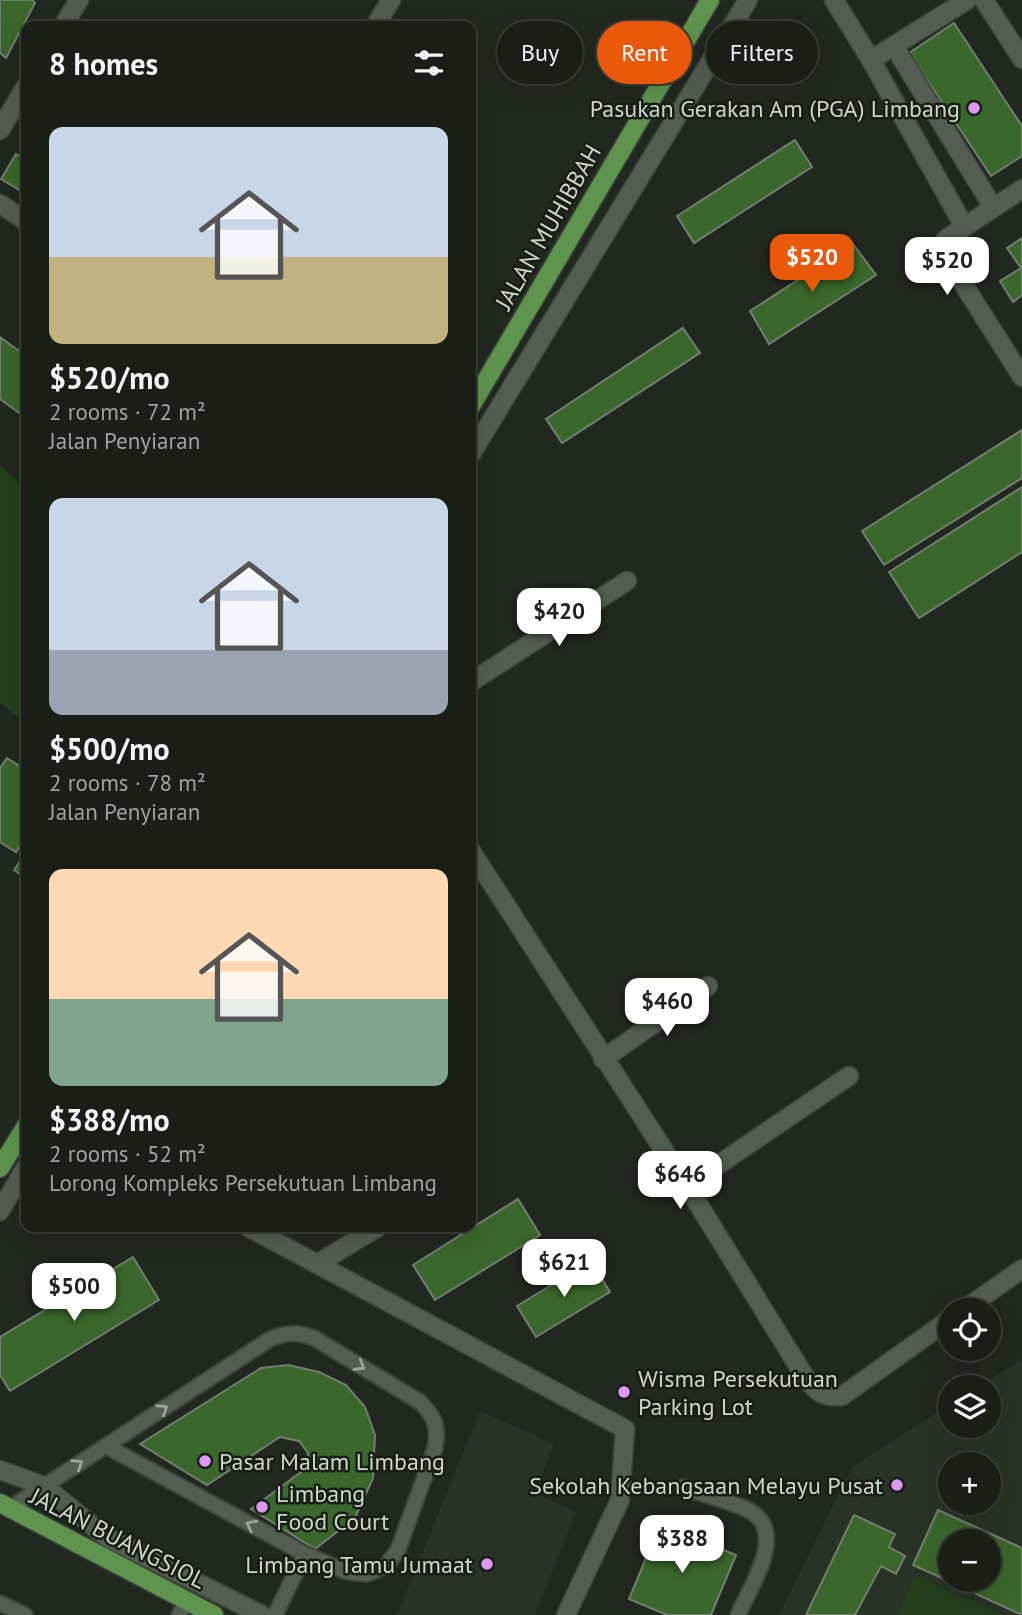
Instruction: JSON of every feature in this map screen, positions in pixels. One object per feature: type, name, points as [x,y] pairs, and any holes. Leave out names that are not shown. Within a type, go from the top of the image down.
[{"type":"main road","name":"JALAN MUHIBBAH","points":[[476,398],[710,0]]},
{"type":"main road","points":[[0,1150],[21,1133]]},
{"type":"main road","points":[[0,1168],[21,1133]]},
{"type":"main road","name":"JALAN BUANGSIOL","points":[[4,1506],[183,1608],[214,1615]]},
{"type":"street","points":[[66,21],[79,0]]},
{"type":"street","points":[[377,21],[390,0]]},
{"type":"street","points":[[476,446],[748,0]]},
{"type":"street","points":[[834,0],[872,60],[964,226]]},
{"type":"street","points":[[872,60],[967,0]]},
{"type":"street","points":[[984,0],[1022,60]]},
{"type":"street","points":[[894,46],[993,207]]},
{"type":"street","points":[[0,130],[21,94]]},
{"type":"street","points":[[1022,189],[942,243],[943,254],[1015,350],[1022,377]]},
{"type":"street","points":[[0,204],[21,218]]},
{"type":"street","points":[[476,679],[627,581]]},
{"type":"street","points":[[476,859],[814,1389],[828,1397],[842,1396],[938,1328]]},
{"type":"street","points":[[603,1059],[708,986]]},
{"type":"street","points":[[687,1186],[849,1076]]},
{"type":"street","points":[[0,1211],[21,1175]]},
{"type":"street","points":[[257,1232],[625,1429],[620,1500],[566,1615]]},
{"type":"street","points":[[317,1264],[370,1232]]},
{"type":"street","points":[[981,1298],[1022,1269]]},
{"type":"street","points":[[0,1470],[44,1486],[106,1537],[262,1615]]},
{"type":"lane","points":[[4,1506],[44,1486],[271,1339],[285,1333],[300,1333],[314,1338],[420,1402],[433,1415],[438,1431],[435,1448],[398,1550],[386,1566],[367,1574],[347,1572],[305,1554],[106,1446]]},
{"type":"lane","points":[[683,1487],[747,1510],[758,1517],[765,1527],[768,1539],[766,1551],[738,1615]]},
{"type":"lane","points":[[275,1615],[305,1554]]},
{"type":"lane","points":[[0,1603],[26,1615]]},
{"type":"shaded area","name":"Sekolah Kebangsaan Melayu Pusat","points":[[1022,1359],[1022,1615],[779,1615],[852,1467],[938,1412],[938,1438],[1001,1438],[1001,1375],[997,1375]]},
{"type":"shaded area","name":"Limbang Tamu Jumaat","points":[[480,1411],[554,1444],[535,1493],[576,1512],[535,1615],[397,1615]]},
{"type":"green space","points":[[0,466],[21,484],[21,720],[0,703]]},
{"type":"green space","points":[[916,1575],[938,1585],[938,1592],[952,1592],[1000,1615],[897,1615]]},
{"type":"building","points":[[0,0],[32,0],[35,3],[26,21],[21,21],[21,30],[6,58],[0,53]]},
{"type":"building","points":[[954,23],[1022,126],[1022,156],[991,176],[909,53]]},
{"type":"building","points":[[795,140],[812,167],[694,243],[677,216]]},
{"type":"building","points":[[16,154],[21,157],[21,191],[1,179]]},
{"type":"building","points":[[1022,238],[1022,295],[1013,302],[1000,281],[1021,268],[1007,248]]},
{"type":"building","points":[[853,244],[876,275],[769,344],[750,311]]},
{"type":"building","points":[[683,328],[700,353],[562,443],[546,419]]},
{"type":"building","points":[[0,337],[21,352],[21,414],[0,399]]},
{"type":"building","points":[[1022,430],[1022,478],[884,565],[862,531]]},
{"type":"building","points":[[1022,487],[1022,552],[919,618],[889,572]]},
{"type":"building","points":[[7,758],[21,767],[21,844],[16,852],[0,842],[0,768]]},
{"type":"building","points":[[21,860],[21,875],[14,870]]},
{"type":"building","points":[[518,1199],[540,1235],[435,1300],[413,1265],[466,1232],[476,1232],[476,1225]]},
{"type":"building","points":[[133,1257],[159,1300],[10,1391],[0,1375],[0,1337]]},
{"type":"building","points":[[591,1261],[610,1292],[536,1337],[517,1306]]},
{"type":"building","name":"Pasar Malam Limbang","points":[[288,1365],[319,1372],[346,1385],[365,1407],[375,1435],[373,1478],[355,1518],[315,1549],[251,1509],[305,1469],[308,1453],[299,1441],[280,1437],[207,1485],[140,1444],[261,1368]]},
{"type":"building","points":[[938,1510],[938,1515],[949,1515],[980,1529],[938,1529],[938,1576],[913,1565]]},
{"type":"building","points":[[854,1515],[895,1534],[889,1547],[905,1556],[896,1574],[881,1566],[855,1615],[806,1615]]},
{"type":"building","points":[[660,1524],[736,1555],[711,1615],[667,1615],[629,1599]]},
{"type":"building","points":[[1001,1538],[1022,1548],[1020,1614],[972,1592],[1001,1592]]},
{"type":"place","name":"Pasukan Gerakan Am (PGA) Limbang","points":[[974,108]]},
{"type":"place","name":"Wisma Persekutuan Parking Lot","points":[[624,1392]]},
{"type":"place","name":"Pasar Malam Limbang","points":[[205,1461]]},
{"type":"place","name":"Sekolah Kebangsaan Melayu Pusat","points":[[897,1485]]},
{"type":"place","name":"Limbang Food Court","points":[[262,1507]]},
{"type":"place","name":"Limbang Tamu Jumaat","points":[[487,1564]]}]
